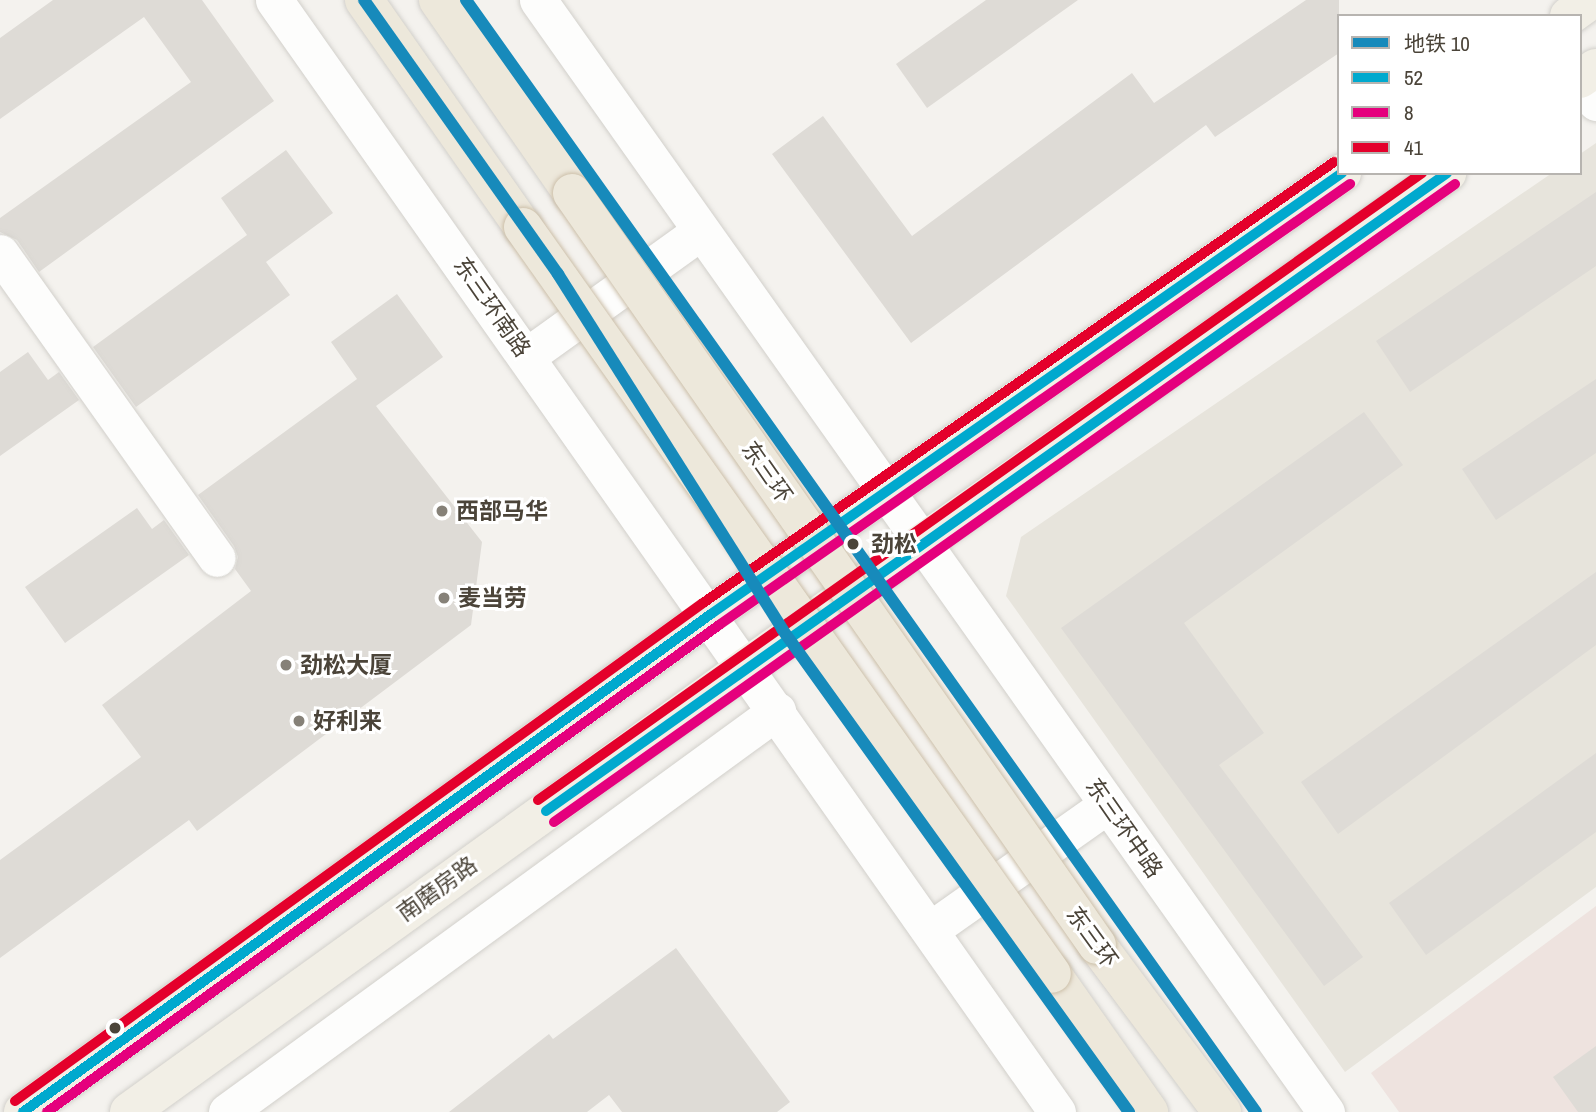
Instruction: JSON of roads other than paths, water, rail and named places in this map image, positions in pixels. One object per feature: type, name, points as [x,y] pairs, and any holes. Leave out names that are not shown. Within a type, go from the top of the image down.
[{"type":"highway","points":[[364,0],[1149,1112]]},
{"type":"highway","name":"东三环","points":[[438,0],[1097,945],[1222,1112]]},
{"type":"main road","points":[[1572,14],[1591,0]]},
{"type":"main road","points":[[23,1112],[711,614],[1339,175]]},
{"type":"main road","name":"南磨房路","points":[[129,1112],[746,667],[1444,175]]},
{"type":"street","name":"东三环南路","points":[[274,0],[746,667]]},
{"type":"street","points":[[538,0],[884,492]]},
{"type":"street","points":[[1582,88],[1596,102]]},
{"type":"street","points":[[527,356],[701,231]]},
{"type":"street","points":[[0,253],[218,558]]},
{"type":"street","name":"东三环中路","points":[[884,492],[1326,1112]]},
{"type":"street","points":[[746,667],[1057,1112]]},
{"type":"street","points":[[227,1112],[777,711]]},
{"type":"street","points":[[930,930],[1107,805]]},
{"type":"metro line","name":"10","points":[[364,0],[558,274],[782,629],[1129,1112]]},
{"type":"metro line","name":"10","points":[[466,0],[1256,1112]]},
{"type":"place","name":"西部马华","points":[[442,511]]},
{"type":"place","name":"劲松","points":[[853,544]]},
{"type":"place","name":"麦当劳","points":[[444,598]]},
{"type":"place","name":"劲松大厦","points":[[286,665]]},
{"type":"place","name":"好利来","points":[[299,721]]}]
